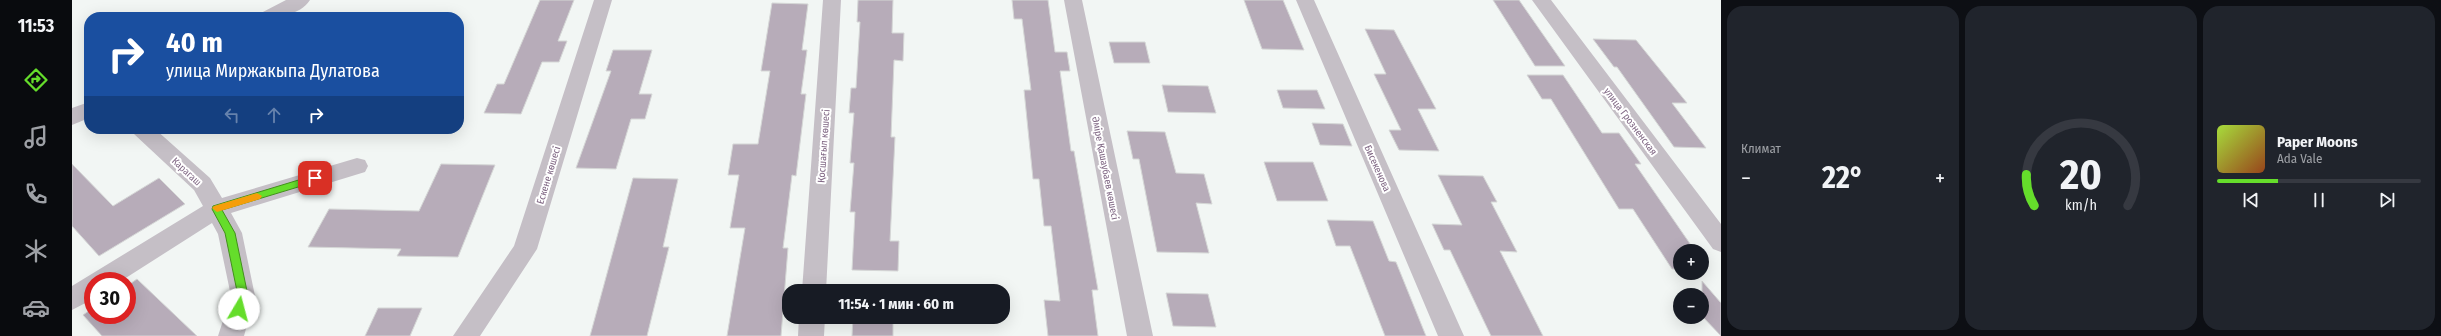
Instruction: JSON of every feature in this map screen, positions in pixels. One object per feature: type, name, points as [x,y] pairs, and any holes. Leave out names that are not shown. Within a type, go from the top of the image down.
[{"type":"street","points":[[278,12],[301,0]]},
{"type":"street","name":"Ескене көшесі","points":[[466,336],[525,249],[603,0]]},
{"type":"street","name":"Қосшағыл көшесі","points":[[814,284],[832,0]]},
{"type":"street","name":"Әміре Қашаубаев көшесі","points":[[1073,0],[1140,336]]},
{"type":"street","name":"Бисекенова","points":[[1305,0],[1451,336]]},
{"type":"street","name":"улица Грозненская","points":[[1541,0],[1721,242]]},
{"type":"street","points":[[72,117],[84,111]]},
{"type":"street","name":"Карагаш","points":[[147,134],[202,184],[230,233],[243,296],[231,336]]},
{"type":"street","points":[[115,272],[216,209],[357,166]]},
{"type":"street","points":[[72,299],[84,292]]},
{"type":"street","points":[[811,336],[812,324]]},
{"type":"building","points":[[540,0],[574,0],[558,41],[567,41],[559,62],[542,62],[521,114],[484,113],[497,84],[504,84]]},
{"type":"building","points":[[858,0],[893,0],[892,33],[904,33],[903,61],[894,60],[891,137],[895,137],[890,241],[899,241],[898,271],[852,270],[855,212],[850,212],[854,163],[850,163],[854,113],[849,113],[851,88],[856,88],[860,22],[857,22]]},
{"type":"building","points":[[1012,0],[1048,0],[1055,52],[1067,52],[1070,71],[1060,71],[1071,151],[1074,151],[1098,290],[1092,290],[1098,336],[1048,336],[1044,300],[1060,301],[1051,226],[1044,226],[1039,179],[1033,179],[1024,90],[1031,90],[1022,19],[1014,19]]},
{"type":"building","points":[[1244,0],[1283,0],[1304,50],[1262,49]]},
{"type":"building","points":[[1493,0],[1519,0],[1565,66],[1535,66]]},
{"type":"building","points":[[772,3],[808,4],[802,50],[807,50],[801,94],[806,94],[796,176],[792,175],[783,248],[788,248],[785,284],[782,284],[781,336],[727,336],[745,228],[730,228],[739,175],[728,175],[733,144],[758,144],[770,71],[761,71]]},
{"type":"building","points":[[1365,29],[1394,30],[1436,109],[1418,109],[1439,151],[1399,150],[1389,130],[1401,130],[1374,74],[1386,74]]},
{"type":"building","points":[[1593,39],[1636,40],[1687,103],[1672,103],[1706,148],[1674,147],[1617,67],[1614,67]]},
{"type":"building","points":[[1109,42],[1145,42],[1150,63],[1114,63]]},
{"type":"building","points":[[613,50],[652,50],[639,94],[652,94],[645,119],[631,119],[616,169],[576,168],[611,71],[606,71]]},
{"type":"building","points":[[1527,75],[1563,75],[1602,133],[1619,133],[1641,164],[1635,164],[1690,244],[1673,244],[1673,269],[1633,209],[1619,209],[1551,99],[1542,99]]},
{"type":"building","points":[[1162,85],[1208,86],[1216,113],[1168,112]]},
{"type":"building","points":[[1277,90],[1317,90],[1325,109],[1283,108]]},
{"type":"building","points":[[1312,123],[1343,124],[1352,146],[1320,145]]},
{"type":"building","points":[[1127,131],[1165,132],[1176,173],[1204,174],[1212,204],[1196,203],[1209,253],[1157,252],[1139,159],[1133,159]]},
{"type":"building","points":[[1264,162],[1313,162],[1328,201],[1277,201]]},
{"type":"building","points":[[72,164],[113,206],[159,178],[185,204],[99,256],[72,226]]},
{"type":"building","points":[[441,164],[495,165],[458,257],[397,256],[401,249],[308,247],[329,209],[419,211]]},
{"type":"building","points":[[1438,175],[1483,176],[1497,202],[1491,202],[1517,252],[1500,251],[1543,336],[1491,336],[1450,250],[1444,250],[1432,224],[1462,225]]},
{"type":"building","points":[[633,178],[678,179],[663,247],[669,247],[647,336],[590,336]]},
{"type":"building","points":[[1327,220],[1373,221],[1389,261],[1396,262],[1426,336],[1385,336],[1350,246],[1336,246]]},
{"type":"building","points":[[136,280],[197,336],[102,336],[91,324],[136,324]]},
{"type":"building","points":[[1702,281],[1708,288],[1702,288]]},
{"type":"building","points":[[1709,289],[1721,303],[1721,336],[1709,323]]},
{"type":"building","points":[[1166,293],[1208,294],[1216,327],[1173,326]]},
{"type":"building","points":[[378,308],[422,308],[410,336],[365,336]]},
{"type":"building","points":[[853,324],[893,324],[893,336],[852,336]]},
{"type":"slow traffic","points":[[217,208],[257,196]]},
{"type":"route","points":[[239,309],[243,296],[230,233],[216,209],[315,178]]}]
